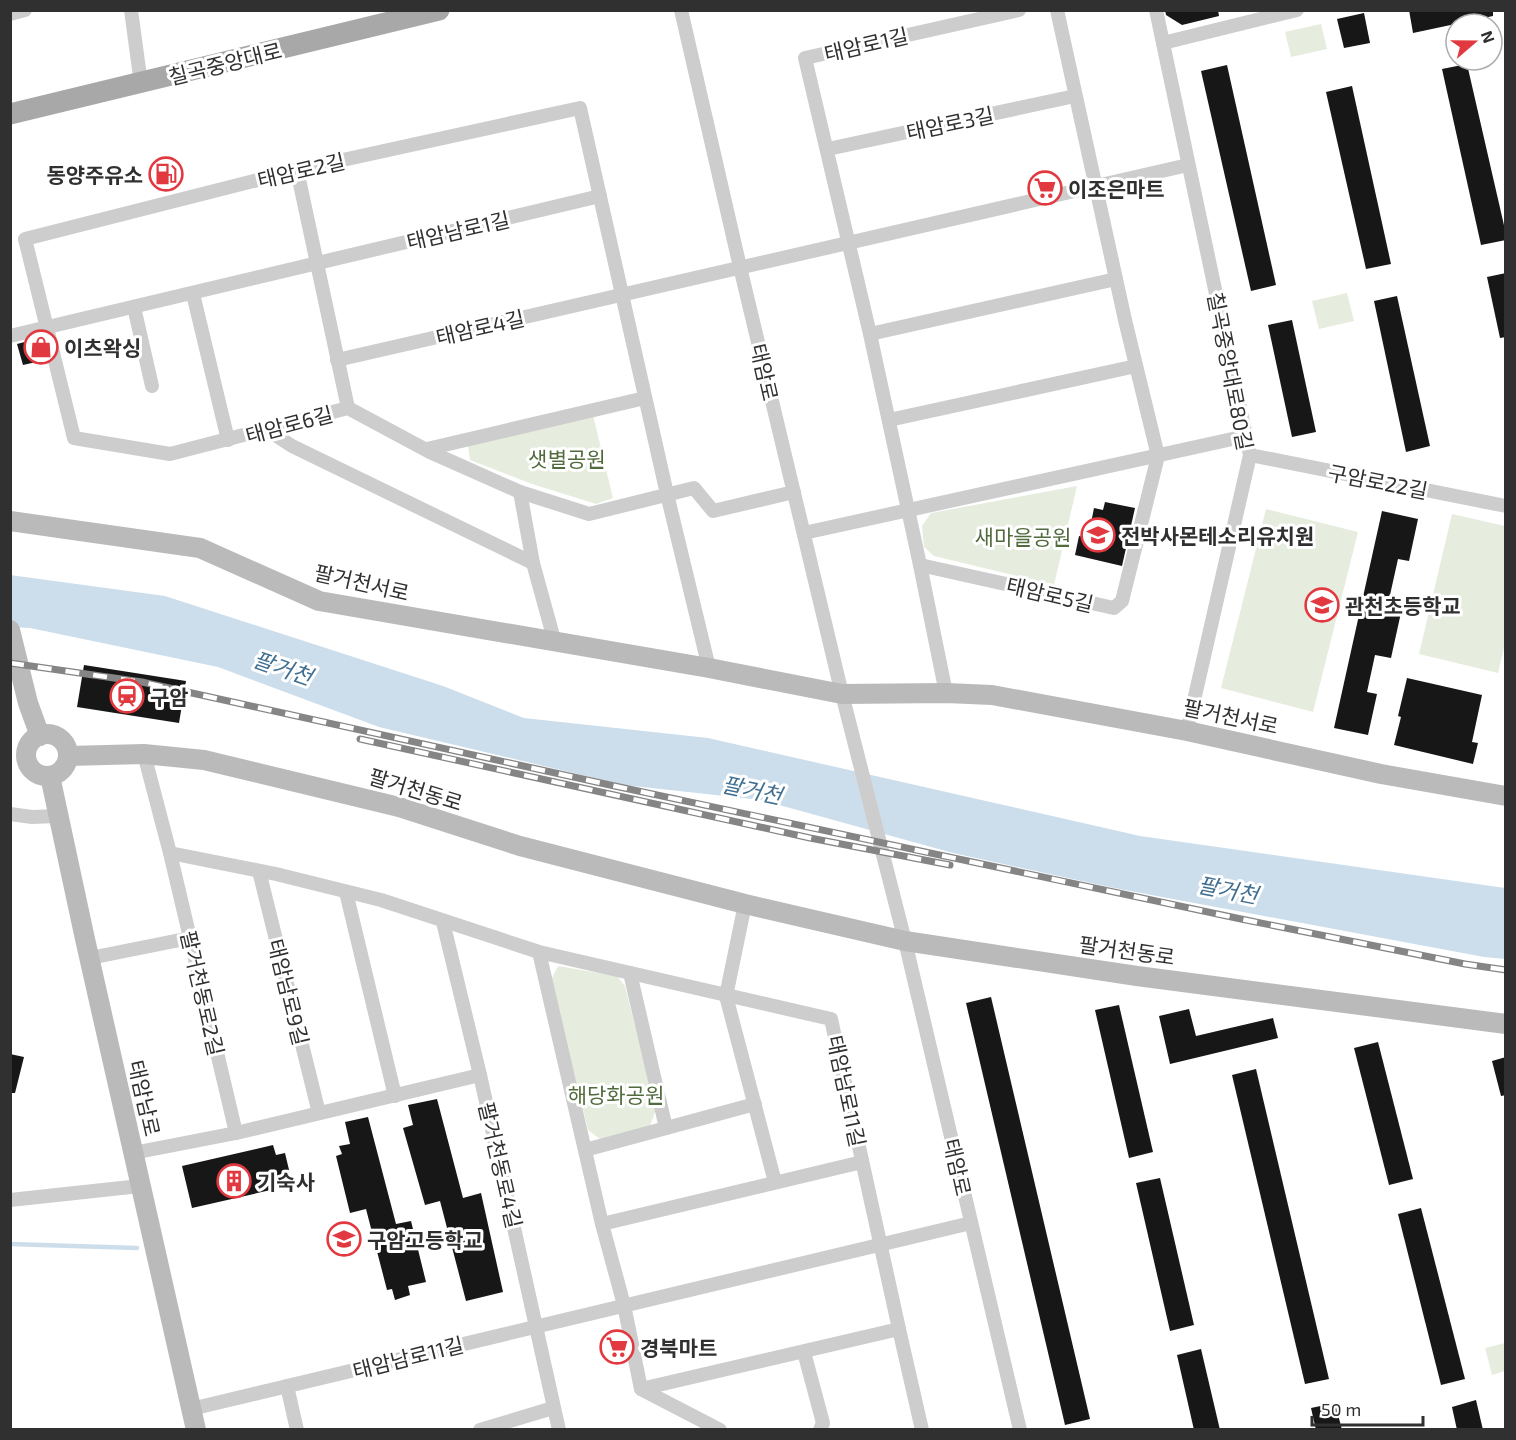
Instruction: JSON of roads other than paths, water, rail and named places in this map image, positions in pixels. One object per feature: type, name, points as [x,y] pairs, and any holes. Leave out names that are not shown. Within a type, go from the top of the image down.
[{"type":"main road","name":"칠곡중앙대로","points":[[10,114],[439,10]]},
{"type":"main road","name":"팔거천서로","points":[[10,521],[200,548],[319,601],[710,668],[842,694],[992,695],[1187,731],[1381,774],[1506,796]]},
{"type":"main road","points":[[10,630],[28,703],[40,736]]},
{"type":"main road","points":[[48,735],[61,740],[68,756],[62,770],[50,776],[37,774],[28,764],[27,751],[30,744],[40,736],[48,735]]},
{"type":"main road","name":"팔거천동로","points":[[68,756],[144,754],[204,760],[399,807],[520,846],[745,904],[906,941],[1137,976],[1506,1024]]},
{"type":"main road","name":"태암남로","points":[[50,776],[57,816],[196,1430]]},
{"type":"street","points":[[10,14],[25,10]]},
{"type":"street","points":[[131,10],[141,84]]},
{"type":"street","name":"태암로","points":[[681,10],[842,694],[906,941],[1020,1430]]},
{"type":"street","name":"태암로1길","points":[[828,149],[805,58],[1018,10]]},
{"type":"street","points":[[870,334],[1116,279],[1057,10]]},
{"type":"street","name":"칠곡중앙대로80길","points":[[1156,10],[1250,455],[1187,731]]},
{"type":"street","points":[[1163,43],[1297,10]]},
{"type":"street","name":"태암로3길","points":[[828,149],[1075,96]]},
{"type":"street","name":"태암로2길","points":[[48,328],[26,238],[297,170],[580,108],[600,196]]},
{"type":"street","points":[[828,149],[909,509],[946,693]]},
{"type":"street","points":[[740,267],[1188,165]]},
{"type":"street","points":[[297,170],[348,408]]},
{"type":"street","points":[[600,196],[667,494],[710,668]]},
{"type":"street","name":"태암남로1길","points":[[10,336],[600,196]]},
{"type":"street","name":"태암로4길","points":[[337,360],[740,267]]},
{"type":"street","name":"태암로5길","points":[[920,565],[1114,608],[1122,601],[1158,456],[1116,279]]},
{"type":"street","points":[[193,294],[228,440]]},
{"type":"street","points":[[134,307],[152,386]]},
{"type":"street","name":"태암로6길","points":[[48,328],[74,438],[170,454],[348,408],[427,449],[520,492],[589,514],[694,488],[713,511],[794,492]]},
{"type":"street","points":[[889,420],[1136,366]]},
{"type":"street","points":[[427,449],[645,398]]},
{"type":"street","points":[[266,429],[292,446],[533,563]]},
{"type":"street","points":[[804,533],[1246,436]]},
{"type":"street","name":"구암로22길","points":[[1250,455],[1506,506]]},
{"type":"street","points":[[520,492],[533,563],[555,643]]},
{"type":"street","name":"팔거천동로2길","points":[[144,754],[170,853],[236,1133]]},
{"type":"street","points":[[10,814],[32,817],[57,816]]},
{"type":"street","points":[[170,853],[298,879],[381,900],[539,952],[726,996]]},
{"type":"street","name":"태암남로9길","points":[[260,871],[319,1113]]},
{"type":"street","points":[[346,892],[395,1096]]},
{"type":"street","points":[[745,904],[726,996],[775,1182]]},
{"type":"street","name":"팔거천동로4길","points":[[443,922],[480,1075],[559,1430]]},
{"type":"street","points":[[90,958],[190,938]]},
{"type":"street","points":[[539,952],[624,1305],[641,1389]]},
{"type":"street","points":[[630,973],[666,1128]]},
{"type":"street","name":"태암남로11길","points":[[726,996],[831,1019],[899,1329]]},
{"type":"street","points":[[133,1153],[236,1133],[480,1075]]},
{"type":"street","points":[[585,1150],[755,1104]]},
{"type":"street","name":"태암남로11길","points":[[603,1224],[862,1162]]},
{"type":"street","points":[[10,1200],[140,1186]]},
{"type":"street","name":"태암남로11길","points":[[191,1409],[971,1223]]},
{"type":"street","points":[[641,1389],[899,1329],[922,1430]]},
{"type":"street","points":[[804,1352],[823,1423],[820,1430]]},
{"type":"street","points":[[287,1386],[297,1430]]},
{"type":"street","points":[[641,1389],[720,1430]]},
{"type":"street","points":[[480,1430],[553,1408]]},
{"type":"water","name":"팔거천","points":[[10,575],[165,596],[443,686],[524,718],[708,738],[1140,836],[1505,888],[1505,959],[1114,888],[953,853],[761,800],[624,785],[379,727],[218,667],[30,628],[11,627]]},
{"type":"waterway","points":[[10,1244],[137,1248]]},
{"type":"railway","points":[[10,663],[142,682],[610,785],[1241,919],[1465,964],[1506,970]]},
{"type":"railway","points":[[360,739],[810,838],[950,865]]},
{"type":"place","name":"동양주유소","points":[[166,174]]},
{"type":"place","name":"이조은마트","points":[[1045,188]]},
{"type":"place","name":"이츠왁싱","points":[[41,347]]},
{"type":"place","name":"전박사몬테소리유치원","points":[[1098,535]]},
{"type":"place","name":"관천초등학교","points":[[1322,605]]},
{"type":"place","name":"구암","points":[[127,696]]},
{"type":"place","name":"기숙사","points":[[234,1181]]},
{"type":"place","name":"구암고등학교","points":[[344,1239]]},
{"type":"place","name":"경북마트","points":[[617,1347]]},
{"type":"park label","name":"샛별공원","points":[[567,458]]},
{"type":"park label","name":"새마을공원","points":[[1023,536]]},
{"type":"park label","name":"해당화공원","points":[[616,1094]]}]
